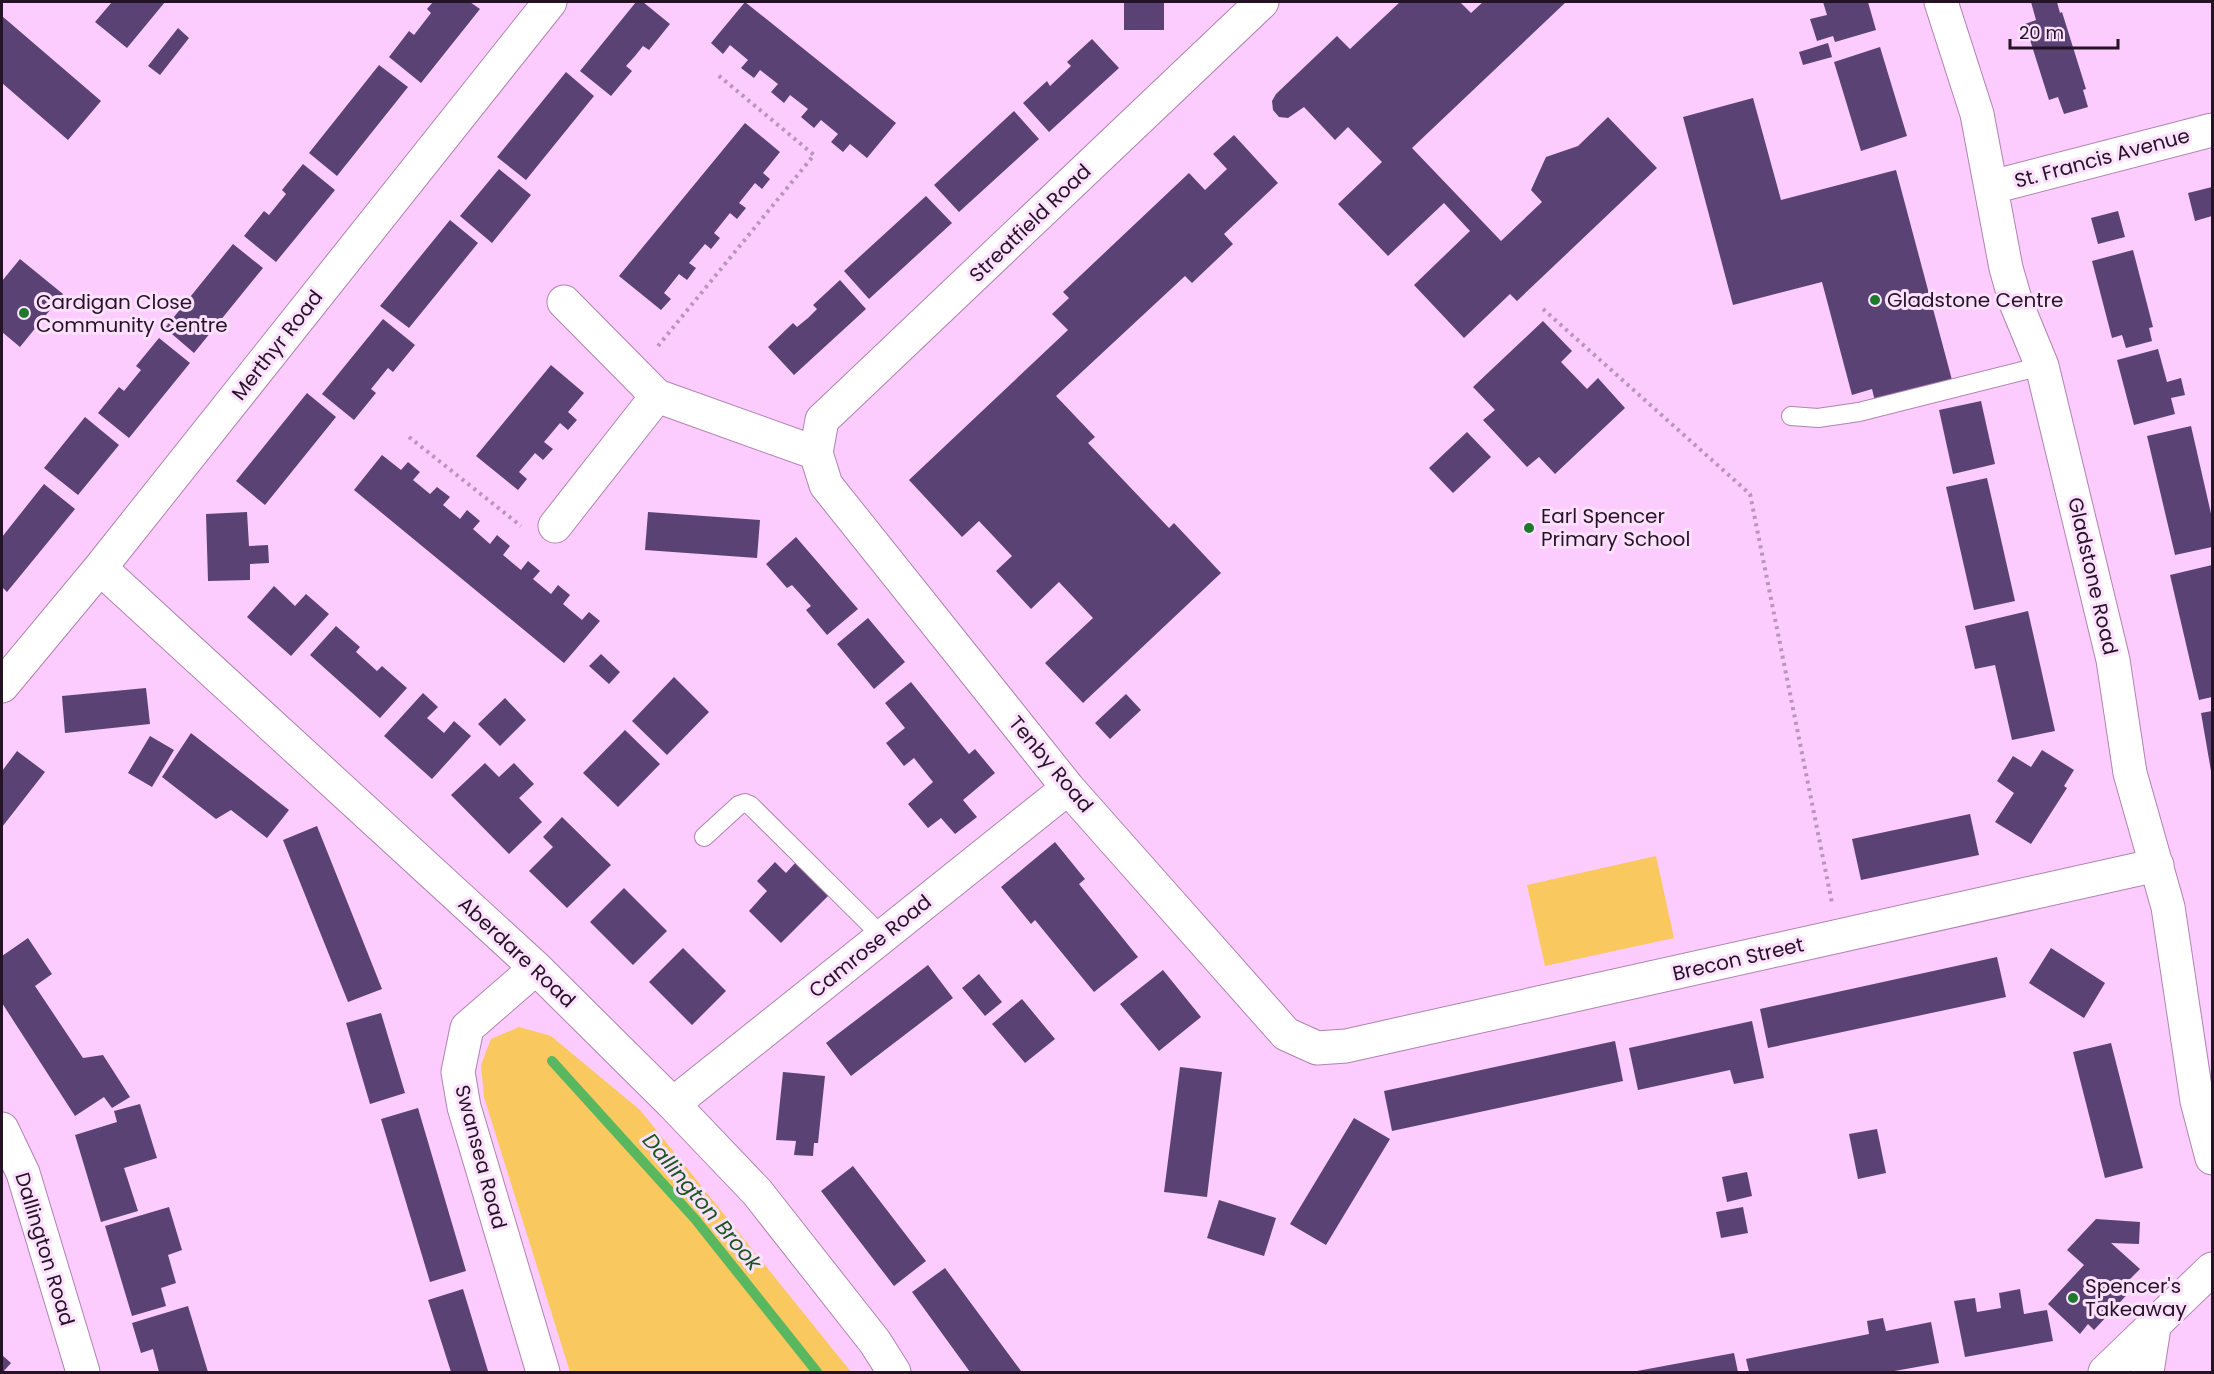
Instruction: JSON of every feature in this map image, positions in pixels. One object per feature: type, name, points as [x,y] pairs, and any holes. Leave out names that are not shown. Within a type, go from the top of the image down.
[{"type":"street","name":"Merthyr Road","points":[[2,686],[100,568],[550,2]]},
{"type":"street","name":"Streatfield Road","points":[[816,453],[822,420],[1262,2]]},
{"type":"street","name":"Gladstone Road","points":[[1941,2],[1977,114],[2006,268],[2016,303],[2042,366],[2113,660],[2130,773],[2168,907],[2197,1101],[2212,1158]]},
{"type":"street","name":"St. Francis Avenue","points":[[1992,187],[2212,130]]},
{"type":"street","points":[[564,302],[657,396],[816,453]]},
{"type":"street","points":[[555,526],[657,396]]},
{"type":"street","name":"Tenby Road","points":[[816,453],[826,485],[1068,788],[1286,1034],[1317,1048]]},
{"type":"street","name":"Aberdare Road","points":[[100,568],[536,968],[673,1104],[757,1192],[875,1342],[894,1372]]},
{"type":"street","name":"Camrose Road","points":[[673,1104],[1068,788]]},
{"type":"street","name":"Brecon Street","points":[[1317,1048],[1347,1046],[2157,865]]},
{"type":"street","name":"Swansea Road","points":[[536,968],[467,1028],[459,1072],[464,1107],[543,1372]]},
{"type":"street","name":"Dallington Road","points":[[2,1128],[23,1173],[83,1372]]},
{"type":"street","points":[[2105,1372],[2212,1269]]},
{"type":"street","points":[[2147,1372],[2154,1327]]},
{"type":"lane","points":[[1791,416],[1818,418],[1859,412],[2042,366]]},
{"type":"lane","points":[[704,837],[739,805],[750,805],[882,936]]},
{"type":"path","points":[[635,374],[814,155],[718,75]]},
{"type":"path","points":[[1543,309],[1749,494],[1839,936]]},
{"type":"path","points":[[409,437],[543,544],[555,526]]},
{"type":"shaded area","points":[[1656,856],[1674,938],[1545,966],[1527,885]]},
{"type":"shaded area","points":[[519,1027],[551,1036],[640,1110],[851,1372],[570,1372],[484,1097],[481,1065],[491,1039]]},
{"type":"building","points":[[112,2],[165,2],[127,48],[95,22]]},
{"type":"building","points":[[433,2],[470,2],[480,9],[421,83],[389,57],[409,31],[414,35],[431,13],[427,9]]},
{"type":"building","points":[[636,2],[643,2],[670,24],[649,50],[643,46],[626,66],[632,71],[611,96],[580,71]]},
{"type":"building","points":[[745,2],[896,123],[867,158],[850,144],[843,152],[831,142],[838,134],[821,120],[814,128],[801,117],[808,109],[790,95],[784,103],[771,92],[778,84],[760,70],[754,78],[741,68],[748,60],[730,45],[723,54],[711,43]]},
{"type":"building","points":[[1124,2],[1164,2],[1164,30],[1124,30]]},
{"type":"building","points":[[1400,2],[1460,2],[1471,13],[1483,2],[1566,2],[1412,148],[1501,241],[1542,202],[1531,190],[1546,157],[1578,146],[1608,117],[1657,168],[1517,301],[1510,294],[1464,338],[1414,285],[1470,231],[1444,203],[1388,256],[1338,204],[1382,162],[1348,127],[1335,140],[1304,107],[1288,118],[1279,117],[1273,110],[1272,101],[1276,94],[1337,36],[1350,49]]},
{"type":"building","points":[[1823,2],[1868,2],[1876,30],[1835,42],[1833,36],[1817,41],[1810,19],[1827,15]]},
{"type":"building","points":[[2031,2],[2057,2],[2086,89],[2083,90],[2088,107],[2064,114],[2058,97],[2049,100],[2025,24],[2036,20]]},
{"type":"building","points":[[2,16],[101,101],[68,140],[2,83]]},
{"type":"building","points":[[178,28],[189,38],[160,75],[148,66]]},
{"type":"building","points":[[1092,39],[1119,68],[1049,132],[1023,103],[1047,81],[1050,86],[1071,66],[1067,62]]},
{"type":"building","points":[[1828,43],[1832,57],[1803,65],[1799,52]]},
{"type":"building","points":[[1880,47],[1907,136],[1861,151],[1834,62]]},
{"type":"building","points":[[379,65],[408,87],[337,176],[309,153]]},
{"type":"building","points":[[566,72],[594,96],[526,180],[497,157]]},
{"type":"building","points":[[1753,98],[1781,200],[1896,170],[1952,380],[1875,401],[1872,389],[1852,395],[1822,282],[1733,305],[1683,117]]},
{"type":"building","points":[[1014,111],[1039,139],[959,212],[934,185]]},
{"type":"building","points":[[745,123],[780,152],[763,173],[770,179],[762,189],[755,183],[739,203],[746,208],[737,219],[730,213],[714,233],[720,238],[711,249],[705,244],[689,263],[696,268],[687,280],[679,274],[664,293],[671,299],[661,310],[619,276]]},
{"type":"building","points":[[1234,135],[1278,183],[1224,234],[1233,244],[1192,283],[1185,276],[1056,396],[1095,437],[1088,443],[1169,528],[1174,523],[1221,573],[1083,703],[1045,663],[1093,618],[1059,582],[1031,609],[996,571],[1012,556],[979,521],[962,537],[909,480],[1068,330],[1052,314],[1069,298],[1063,292],[1189,173],[1205,190],[1227,169],[1213,154]]},
{"type":"building","points":[[303,164],[335,190],[276,262],[244,236],[264,211],[269,215],[286,194],[282,190]]},
{"type":"building","points":[[499,169],[531,195],[492,243],[460,216]]},
{"type":"building","points":[[2212,187],[2212,216],[2195,221],[2188,193]]},
{"type":"building","points":[[926,196],[952,223],[869,299],[844,271]]},
{"type":"building","points":[[2118,211],[2125,237],[2098,244],[2091,218]]},
{"type":"building","points":[[450,220],[478,243],[409,328],[380,306]]},
{"type":"building","points":[[233,244],[263,268],[194,353],[165,328]]},
{"type":"building","points":[[2133,250],[2153,327],[2149,328],[2152,341],[2126,348],[2122,335],[2112,338],[2092,261]]},
{"type":"building","name":"Cardigan Close Community Centre","points":[[20,259],[63,294],[20,347],[2,332],[2,281]]},
{"type":"building","points":[[840,280],[866,309],[794,375],[768,347],[793,323],[797,327],[808,318],[817,309],[813,305]]},
{"type":"building","points":[[383,319],[415,345],[393,372],[388,368],[371,389],[376,393],[354,420],[322,394]]},
{"type":"building","points":[[1543,321],[1572,351],[1561,362],[1587,389],[1598,378],[1625,408],[1555,474],[1539,457],[1527,467],[1483,420],[1495,410],[1473,387]]},
{"type":"building","points":[[159,338],[190,363],[129,438],[98,413],[119,387],[124,391],[141,370],[136,366]]},
{"type":"building","points":[[2158,349],[2167,382],[2181,378],[2185,395],[2171,398],[2175,414],[2134,425],[2117,360]]},
{"type":"building","points":[[551,365],[584,393],[568,412],[577,420],[568,430],[560,423],[544,442],[553,449],[543,460],[535,453],[519,472],[527,479],[518,490],[476,456]]},
{"type":"building","points":[[307,393],[336,417],[265,505],[236,481]]},
{"type":"building","points":[[1981,401],[1995,464],[1953,474],[1939,410]]},
{"type":"building","points":[[85,417],[119,445],[78,495],[44,468]]},
{"type":"building","points":[[2191,426],[2212,518],[2212,547],[2175,555],[2147,436]]},
{"type":"building","points":[[1467,432],[1491,457],[1453,493],[1429,468]]},
{"type":"building","points":[[382,455],[401,470],[408,462],[420,472],[413,480],[430,494],[437,487],[450,497],[443,505],[460,519],[467,510],[480,521],[473,529],[490,544],[497,535],[510,546],[503,555],[521,570],[528,561],[540,571],[533,579],[551,594],[558,585],[570,595],[563,604],[582,620],[589,612],[600,621],[564,663],[354,490]]},
{"type":"building","points":[[1987,478],[2015,601],[1974,610],[1946,487]]},
{"type":"building","points":[[44,484],[75,509],[7,592],[2,587],[2,537]]},
{"type":"building","points":[[247,512],[249,546],[268,545],[269,563],[250,564],[250,580],[208,581],[206,514]]},
{"type":"building","points":[[648,512],[760,520],[757,558],[645,550]]},
{"type":"building","points":[[796,537],[858,609],[827,635],[806,610],[811,606],[792,585],[787,588],[766,564]]},
{"type":"building","points":[[2212,565],[2212,697],[2199,700],[2170,575]]},
{"type":"building","points":[[274,586],[295,606],[306,594],[329,614],[291,656],[247,617]]},
{"type":"building","points":[[2028,611],[2055,731],[2012,740],[1995,665],[1975,669],[1965,626]]},
{"type":"building","points":[[868,618],[905,662],[874,689],[837,644]]},
{"type":"building","points":[[336,626],[360,647],[356,652],[377,671],[382,666],[407,688],[380,718],[310,655]]},
{"type":"building","points":[[601,654],[620,672],[609,684],[589,666]]},
{"type":"building","points":[[674,677],[709,712],[667,755],[632,721]]},
{"type":"building","points":[[911,682],[969,754],[975,749],[995,773],[963,800],[977,817],[955,834],[941,818],[928,828],[908,804],[933,782],[914,758],[904,766],[886,743],[905,728],[885,703]]},
{"type":"building","points":[[146,688],[150,724],[65,733],[62,696]]},
{"type":"building","points":[[423,693],[438,707],[427,718],[444,733],[454,721],[471,736],[432,779],[384,736]]},
{"type":"building","points":[[1126,694],[1141,710],[1110,739],[1095,723]]},
{"type":"building","points":[[505,698],[526,720],[500,746],[478,724]]},
{"type":"building","points":[[2212,711],[2212,771],[2211,771],[2201,713]]},
{"type":"building","points":[[625,730],[660,764],[618,807],[583,773]]},
{"type":"building","points":[[191,733],[289,810],[267,838],[231,810],[216,819],[162,777]]},
{"type":"building","points":[[150,736],[174,750],[152,787],[128,773]]},
{"type":"building","points":[[2042,750],[2074,770],[2064,786],[2067,788],[2031,844],[1995,822],[2014,793],[1997,781],[2013,756],[2031,767]]},
{"type":"building","points":[[17,751],[45,772],[2,827],[2,771]]},
{"type":"building","points":[[485,763],[499,777],[514,763],[534,784],[519,798],[542,822],[509,854],[451,795]]},
{"type":"building","points":[[1970,814],[1979,855],[1861,880],[1852,839]]},
{"type":"building","points":[[562,817],[611,865],[567,908],[529,871],[553,847],[543,837]]},
{"type":"building","points":[[317,826],[382,989],[348,1002],[283,840]]},
{"type":"building","points":[[1055,842],[1085,879],[1079,884],[1138,957],[1094,992],[1035,920],[1031,924],[1001,887]]},
{"type":"building","points":[[775,862],[786,873],[796,862],[829,895],[781,943],[749,911],[767,891],[757,881]]},
{"type":"building","points":[[624,888],[667,931],[633,965],[590,922]]},
{"type":"building","points":[[28,938],[52,974],[35,986],[83,1058],[103,1055],[130,1097],[112,1108],[104,1097],[75,1116],[2,1003],[2,956]]},
{"type":"building","points":[[683,948],[726,991],[692,1025],[649,982]]},
{"type":"building","points":[[2051,948],[2105,983],[2084,1018],[2029,983]]},
{"type":"building","points":[[1997,957],[2006,997],[1768,1048],[1760,1009]]},
{"type":"building","points":[[928,965],[953,998],[851,1076],[826,1043]]},
{"type":"building","points":[[1163,970],[1201,1017],[1159,1051],[1120,1004]]},
{"type":"building","points":[[979,974],[1002,1002],[985,1016],[962,988]]},
{"type":"building","points":[[1022,999],[1055,1039],[1025,1063],[992,1024]]},
{"type":"building","points":[[381,1013],[405,1093],[370,1104],[346,1023]]},
{"type":"building","points":[[1752,1021],[1764,1078],[1734,1084],[1730,1070],[1638,1090],[1629,1048]]},
{"type":"building","points":[[1615,1041],[1623,1081],[1392,1131],[1384,1091]]},
{"type":"building","points":[[2111,1043],[2143,1168],[2105,1178],[2073,1052]]},
{"type":"building","points":[[1180,1067],[1222,1072],[1207,1197],[1164,1192]]},
{"type":"building","points":[[783,1072],[825,1076],[818,1143],[814,1143],[813,1156],[794,1155],[796,1141],[776,1140]]},
{"type":"building","points":[[140,1104],[157,1158],[124,1168],[138,1211],[101,1222],[75,1135],[117,1122],[114,1111]]},
{"type":"building","points":[[418,1108],[466,1271],[430,1282],[381,1119]]},
{"type":"building","points":[[1354,1118],[1390,1139],[1326,1245],[1290,1224]]},
{"type":"building","points":[[1877,1129],[1886,1173],[1858,1179],[1849,1134]]},
{"type":"building","points":[[853,1166],[926,1261],[894,1286],[821,1191]]},
{"type":"building","points":[[1747,1172],[1752,1196],[1727,1202],[1722,1177]]},
{"type":"building","points":[[1219,1200],[1276,1218],[1264,1256],[1207,1238]]},
{"type":"building","points":[[169,1207],[182,1250],[168,1255],[176,1283],[161,1288],[166,1306],[132,1316],[105,1226]]},
{"type":"building","points":[[1743,1207],[1748,1233],[1721,1238],[1716,1212]]},
{"type":"building","points":[[2096,1219],[2140,1222],[2139,1244],[2111,1243],[2140,1269],[2130,1279],[2136,1285],[2094,1330],[2088,1324],[2080,1334],[2048,1304],[2084,1265],[2067,1250]]},
{"type":"building","points":[[945,1268],[1021,1371],[970,1372],[912,1292]]},
{"type":"building","points":[[463,1289],[488,1371],[451,1372],[428,1300]]},
{"type":"building","points":[[2020,1289],[2024,1314],[2047,1310],[2053,1341],[1965,1357],[1954,1301],[1975,1298],[1977,1312],[2001,1308],[1999,1293]]},
{"type":"building","points":[[188,1306],[208,1372],[159,1372],[153,1349],[141,1353],[132,1323]]},
{"type":"building","points":[[1883,1318],[1886,1331],[1931,1322],[1939,1363],[1889,1372],[1749,1372],[1746,1359],[1869,1334],[1867,1321]]},
{"type":"building","points":[[1734,1353],[1738,1372],[1637,1372],[1637,1371]]},
{"type":"building","points":[[2,1355],[11,1363],[3,1372],[2,1372]]},
{"type":"waterway","name":"Dallington Brook","points":[[552,1061],[695,1219],[817,1372]]},
{"type":"place","name":"Gladstone Centre","points":[[1875,300]]},
{"type":"place","name":"Cardigan Close Community Centre","points":[[24,313]]},
{"type":"place","name":"Earl Spencer Primary School","points":[[1529,528]]},
{"type":"place","name":"Spencer's Takeaway","points":[[2073,1298]]}]
